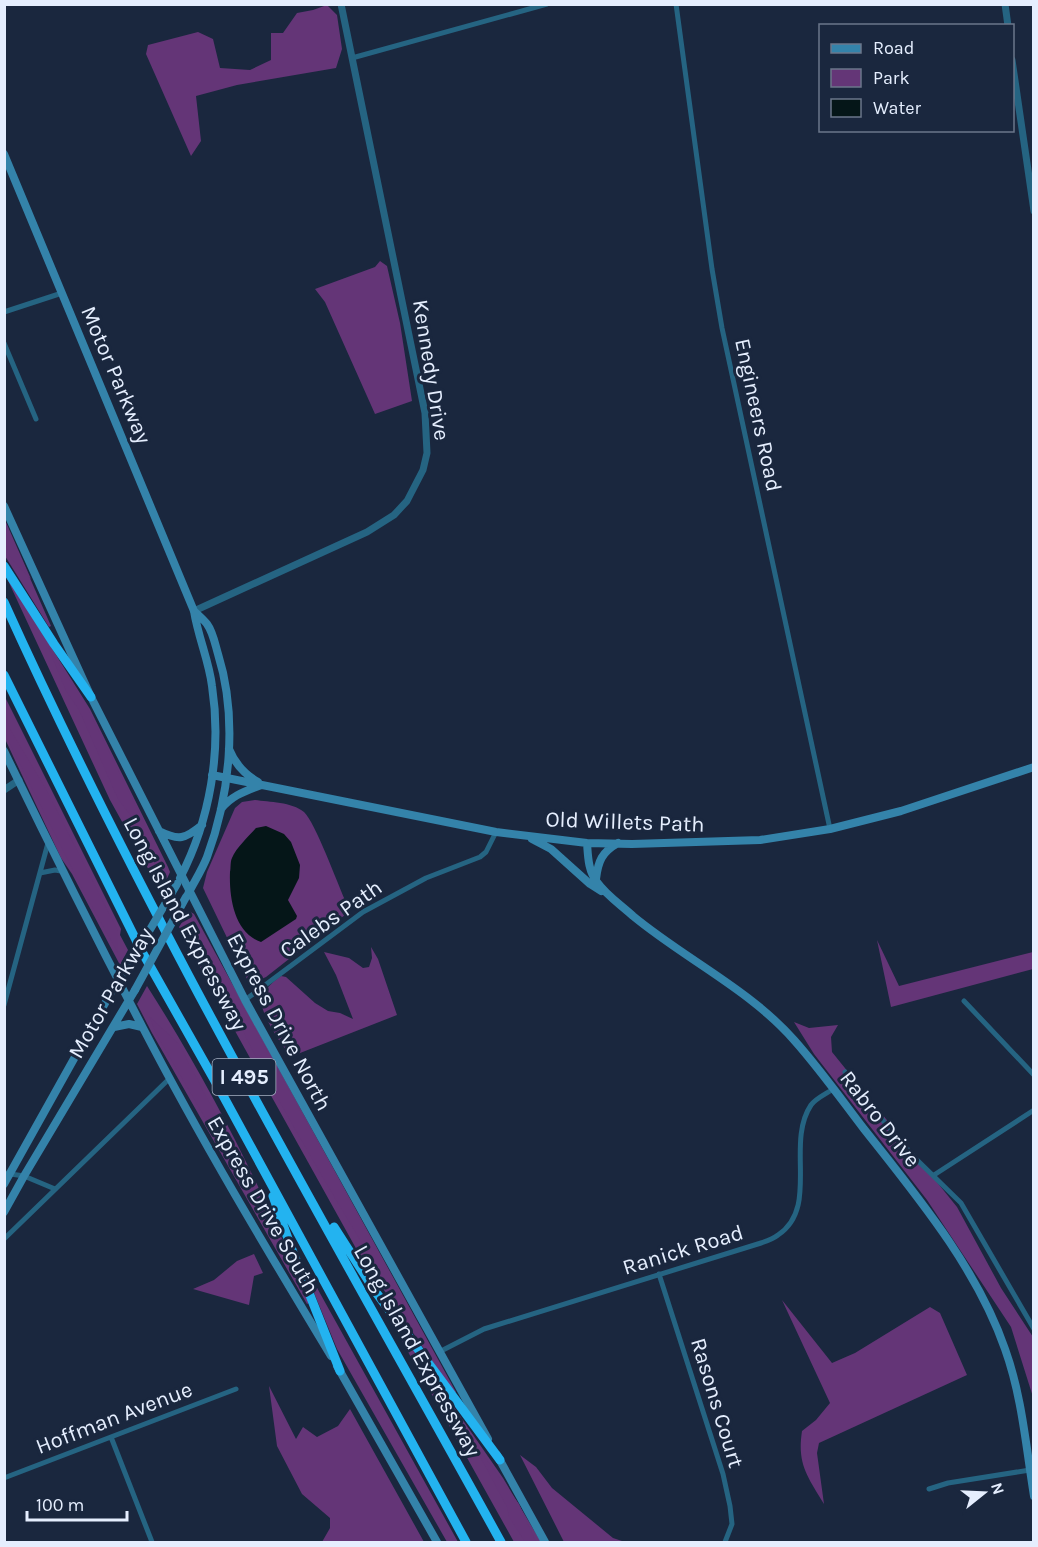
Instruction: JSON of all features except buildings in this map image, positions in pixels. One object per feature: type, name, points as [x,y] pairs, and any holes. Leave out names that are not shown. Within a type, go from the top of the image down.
[{"type":"highway","points":[[4,566],[91,697]]},
{"type":"highway","name":"Long Island Expressway","points":[[4,602],[68,739],[167,936],[501,1542]]},
{"type":"highway","name":"I 495","points":[[4,675],[141,950],[466,1542]]},
{"type":"highway","points":[[273,1130],[358,1266],[500,1460]]},
{"type":"highway","points":[[268,1179],[292,1250],[340,1371]]},
{"type":"main road","name":"Motor Parkway","points":[[4,154],[194,611],[196,629],[213,687],[215,716],[212,775],[198,840],[177,884],[118,980],[7,1174],[4,1184]]},
{"type":"main road","name":"Express Drive North","points":[[4,506],[91,697],[181,876],[187,894],[545,1542]]},
{"type":"main road","name":"Motor Parkway","points":[[4,1212],[129,1001],[206,858],[220,810],[226,778],[228,702],[222,667],[208,625],[194,611]]},
{"type":"main road","points":[[228,746],[245,775],[261,785]]},
{"type":"main road","name":"Express Drive South","points":[[4,751],[61,871],[142,1027],[246,1214],[340,1371],[436,1542]]},
{"type":"main road","name":"Old Willets Path","points":[[212,775],[496,832],[587,843],[618,843],[759,840],[830,829],[901,811],[1034,767]]},
{"type":"main road","points":[[220,810],[238,793],[261,785]]},
{"type":"main road","points":[[159,831],[177,838],[190,834],[202,825]]},
{"type":"main road","points":[[528,837],[551,849],[590,884],[610,896]]},
{"type":"main road","name":"Rabro Drive","points":[[587,843],[589,864],[595,880],[610,896],[654,933],[757,1005],[774,1020],[794,1040],[923,1204],[985,1302],[1003,1342],[1016,1382],[1034,1496]]},
{"type":"main road","points":[[595,880],[602,856],[618,843]]},
{"type":"main road","points":[[114,1027],[129,1024],[142,1027]]},
{"type":"street","name":"Kennedy Drive","points":[[194,611],[381,525],[407,501],[423,470],[427,453],[425,414],[341,4]]},
{"type":"street","points":[[352,58],[547,4]]},
{"type":"street","name":"Engineers Road","points":[[676,4],[712,269],[727,352],[830,829]]},
{"type":"street","points":[[1005,4],[1008,24]]},
{"type":"street","points":[[1014,74],[1034,212]]},
{"type":"street","points":[[4,312],[62,293]]},
{"type":"street","points":[[4,343],[36,418]]},
{"type":"street","points":[[4,790],[19,780]]},
{"type":"street","name":"Calebs Path","points":[[245,1000],[364,911],[426,878],[480,857],[486,852],[496,832]]},
{"type":"street","points":[[4,1005],[48,843]]},
{"type":"street","points":[[39,873],[61,871]]},
{"type":"street","points":[[964,1001],[1034,1076]]},
{"type":"street","points":[[845,1072],[857,1090],[914,1157],[961,1203],[1034,1329]]},
{"type":"street","points":[[4,1239],[170,1078]]},
{"type":"street","name":"Ranick Road","points":[[441,1351],[484,1329],[778,1236],[788,1227],[799,1202],[800,1135],[805,1118],[812,1104],[833,1089]]},
{"type":"street","points":[[934,1175],[1034,1110]]},
{"type":"street","points":[[7,1174],[24,1176],[55,1189]]},
{"type":"street","name":"Rasons Court","points":[[659,1274],[723,1474],[732,1524],[725,1542]]},
{"type":"street","name":"Hoffman Avenue","points":[[4,1478],[236,1389]]},
{"type":"street","points":[[111,1437],[152,1542]]},
{"type":"street","points":[[929,1489],[948,1483],[1030,1470]]},
{"type":"green space","points":[[4,519],[51,626],[49,627],[5,556]]},
{"type":"green space","points":[[4,572],[90,709],[168,867],[170,872],[161,892],[110,800]]},
{"type":"green space","points":[[4,695],[121,929],[120,935],[128,950],[120,965],[72,874],[61,858],[5,739]]},
{"type":"green space","points":[[189,911],[194,914],[456,1392],[454,1393],[358,1252],[205,977],[179,927]]},
{"type":"green space","points":[[147,986],[193,1062],[236,1141],[309,1303],[307,1304],[137,1004]]},
{"type":"green space","points":[[311,1277],[458,1542],[447,1542],[337,1349],[308,1278]]},
{"type":"green space","points":[[390,1315],[503,1478],[541,1542],[514,1542],[388,1316]]},
{"type":"shaded area","points":[[327,5],[337,15],[342,49],[336,68],[237,85],[196,96],[201,141],[191,156],[146,54],[148,45],[198,32],[213,39],[220,68],[250,70],[271,60],[271,33],[283,33],[297,13]]},
{"type":"shaded area","points":[[380,261],[387,266],[400,323],[412,401],[375,414],[325,302],[315,289],[375,267]]},
{"type":"shaded area","points":[[5,520],[31,579],[12,559],[6,548]]},
{"type":"shaded area","points":[[48,647],[85,703],[149,832],[146,836],[118,799],[79,710],[66,691]]},
{"type":"shaded area","points":[[5,714],[10,729],[46,789],[118,931],[118,953],[82,889],[5,734]]},
{"type":"shaded area","points":[[255,800],[287,804],[304,812],[309,818],[345,900],[346,914],[266,977],[257,981],[247,979],[203,888],[207,872],[235,808],[242,802]]},
{"type":"shaded area","points":[[877,940],[899,986],[1033,952],[1033,969],[891,1007]]},
{"type":"shaded area","points":[[371,947],[378,959],[397,1015],[295,1055],[289,1054],[263,1011],[262,998],[267,988],[281,976],[286,977],[315,1003],[328,1011],[353,1019],[336,975],[324,952],[349,958],[363,968],[369,967],[372,958]]},
{"type":"shaded area","points":[[215,956],[367,1232],[401,1296],[408,1318],[336,1200],[268,1081],[208,961]]},
{"type":"shaded area","points":[[149,1016],[179,1044],[264,1208],[271,1231],[156,1034]]},
{"type":"shaded area","points":[[794,1022],[809,1028],[838,1025],[831,1037],[832,1052],[957,1207],[1001,1288],[1033,1337],[1033,1397],[1011,1327],[927,1200],[814,1054]]},
{"type":"shaded area","points":[[254,1254],[263,1273],[254,1276],[249,1305],[193,1289],[214,1280],[237,1261]]},
{"type":"shaded area","points":[[782,1300],[832,1363],[855,1353],[930,1307],[940,1313],[967,1375],[819,1443],[817,1453],[824,1504],[802,1461],[801,1442],[802,1431],[816,1420],[830,1403]]},
{"type":"shaded area","points":[[269,1386],[296,1439],[303,1427],[317,1437],[338,1426],[350,1409],[424,1542],[322,1542],[330,1528],[330,1518],[302,1494],[277,1446]]},
{"type":"shaded area","points":[[478,1453],[485,1457],[519,1504],[536,1542],[525,1542],[509,1517],[507,1507]]},
{"type":"shaded area","points":[[520,1455],[536,1467],[552,1488],[613,1538],[625,1542],[564,1542]]},
{"type":"water","points":[[266,826],[284,834],[291,842],[300,865],[299,878],[288,900],[297,916],[296,919],[261,942],[245,931],[235,913],[230,872],[231,860],[239,846],[256,828]]}]
